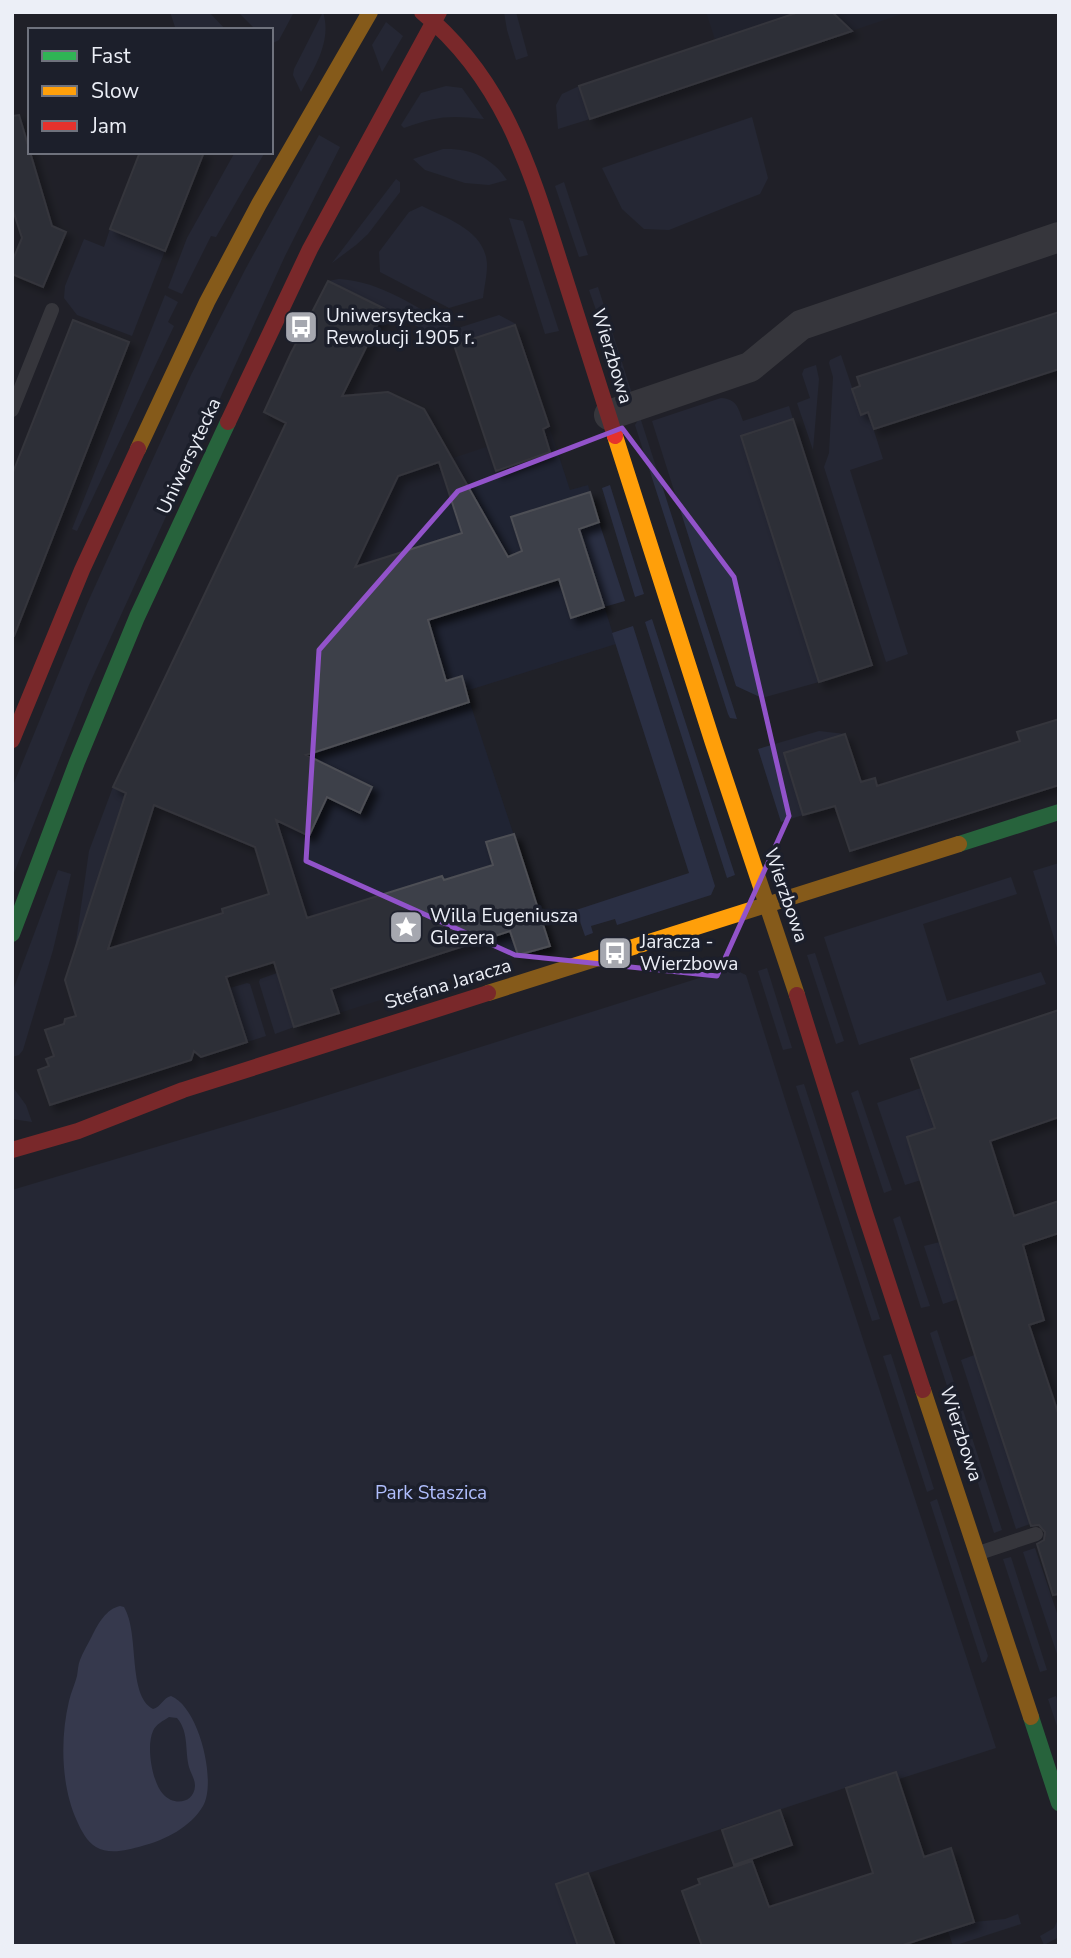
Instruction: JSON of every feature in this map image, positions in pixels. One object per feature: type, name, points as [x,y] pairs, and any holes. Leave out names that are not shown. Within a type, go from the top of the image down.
[{"type":"street","points":[[12,740],[82,570],[207,302],[258,204],[370,12]]},
{"type":"street","name":"Wierzbowa","points":[[431,15],[476,68],[510,126],[529,167],[865,1213],[1059,1803]]},
{"type":"street","name":"Uniwersytecka","points":[[12,934],[76,762],[137,617],[310,249],[431,15]]},
{"type":"street","points":[[609,415],[750,367],[801,325],[1059,237]]},
{"type":"street","name":"Stefana Jaracza","points":[[12,1150],[78,1131],[183,1090],[1059,812]]},
{"type":"lane","points":[[12,410],[52,310]]},
{"type":"lane","points":[[978,1553],[1036,1534]]},
{"type":"highlighted area","points":[[622,428],[734,577],[789,816],[717,976],[515,955],[306,861],[319,650],[458,491]]},
{"type":"shaded area","points":[[706,12],[908,12],[590,119],[579,86],[715,40]]},
{"type":"shaded area","points":[[286,423],[399,476],[549,426],[570,490],[588,485],[599,522],[580,528],[616,644],[466,691],[551,947],[339,1013],[285,848],[269,853],[113,787]]},
{"type":"shaded area","points":[[124,1607],[129,1619],[137,1678],[145,1702],[153,1709],[171,1696],[190,1714],[203,1746],[208,1780],[203,1806],[184,1826],[151,1843],[113,1851],[93,1845],[79,1824],[68,1793],[63,1746],[66,1716],[80,1660],[100,1622],[115,1608]],"holes":[[[169,1717],[177,1718],[184,1730],[188,1764],[195,1786],[191,1797],[182,1801],[172,1800],[163,1794],[153,1773],[150,1754],[151,1738],[156,1726]]]},
{"type":"green space","points":[[170,12],[209,12],[224,28],[175,28]]},
{"type":"green space","points":[[238,12],[294,12],[279,40],[273,43],[273,28],[254,28]]},
{"type":"green space","points":[[323,12],[325,33],[321,54],[301,92],[293,75],[294,69]]},
{"type":"green space","points":[[504,12],[516,12],[528,56],[516,60]]},
{"type":"green space","points":[[386,22],[403,36],[382,72],[372,45]]},
{"type":"green space","points":[[446,86],[462,88],[484,119],[443,118],[404,128],[401,125],[421,93]]},
{"type":"green space","points":[[579,86],[590,119],[558,129],[556,105],[562,94]]},
{"type":"green space","points":[[752,117],[768,178],[760,194],[669,230],[644,229],[622,209],[602,168]]},
{"type":"green space","points":[[319,135],[340,147],[285,256],[89,685],[12,878],[12,788],[87,604],[191,375]]},
{"type":"green space","points":[[443,149],[462,150],[480,156],[494,165],[507,180],[489,185],[465,183],[425,170],[413,159]]},
{"type":"green space","points":[[234,154],[264,154],[216,237],[211,236],[182,294],[168,288],[187,238]]},
{"type":"green space","points":[[396,179],[400,182],[400,192],[368,234],[332,263]]},
{"type":"green space","points":[[564,182],[588,255],[579,257],[555,186]]},
{"type":"green space","points":[[422,206],[454,221],[480,243],[487,265],[483,298],[449,308],[380,272],[379,252],[409,212]]},
{"type":"green space","points":[[509,218],[523,221],[559,331],[545,334]]},
{"type":"green space","points":[[110,229],[165,251],[132,336],[77,315],[64,298],[65,286],[84,239],[104,247]]},
{"type":"green space","points":[[339,279],[385,290],[455,329],[499,315],[516,324],[454,345],[328,281]]},
{"type":"green space","points":[[598,287],[633,397],[625,393],[589,290]]},
{"type":"green space","points":[[165,295],[178,302],[168,322],[174,326],[77,531],[72,529]]},
{"type":"green space","points":[[841,355],[861,414],[868,412],[883,459],[850,470],[908,654],[886,662],[824,467],[829,453],[833,377],[829,363]]},
{"type":"green space","points":[[816,365],[819,379],[813,450],[797,403],[810,398],[802,374],[804,369]]},
{"type":"green space","points":[[721,398],[734,402],[743,421],[789,406],[793,419],[741,436],[819,682],[762,698],[736,686],[652,421]]},
{"type":"green space","points":[[640,417],[737,719],[730,718],[728,714],[635,425]]},
{"type":"green space","points":[[610,485],[644,594],[635,597],[602,488]]},
{"type":"green space","points":[[599,522],[625,601],[604,607],[579,529]]},
{"type":"green space","points":[[652,619],[735,875],[727,878],[645,622]]},
{"type":"green space","points":[[633,626],[715,886],[711,895],[617,925],[615,919],[591,926],[593,933],[585,936],[576,910],[689,873],[612,633]]},
{"type":"green space","points":[[819,731],[845,734],[803,815],[781,822],[758,749]]},
{"type":"green space","points":[[113,787],[127,793],[75,949],[89,851]]},
{"type":"green space","points":[[1059,863],[1059,954],[1033,871]]},
{"type":"green space","points":[[58,870],[71,874],[53,950],[23,1050],[12,1057],[12,993]]},
{"type":"green space","points":[[1011,877],[1017,894],[923,924],[947,1001],[1041,972],[1046,984],[859,1045],[824,937]]},
{"type":"green space","points":[[815,953],[844,1041],[836,1044],[807,955]]},
{"type":"green space","name":"Park Staszica","points":[[731,968],[746,975],[996,1748],[899,1779],[896,1771],[556,1884],[578,1946],[12,1946],[12,1190],[287,1108]]},
{"type":"green space","points":[[767,968],[792,1048],[783,1050],[758,971]]},
{"type":"green space","points":[[277,973],[294,1027],[275,1034],[259,982],[260,979]]},
{"type":"green space","points":[[250,984],[266,1036],[247,1042],[230,988]]},
{"type":"green space","points":[[804,1084],[880,1319],[872,1321],[796,1086]]},
{"type":"green space","points":[[12,1086],[26,1105],[32,1122],[12,1119]]},
{"type":"green space","points":[[921,1088],[935,1128],[907,1137],[921,1180],[905,1185],[877,1103]]},
{"type":"green space","points":[[858,1090],[892,1190],[884,1193],[851,1093]]},
{"type":"green space","points":[[900,1216],[930,1306],[921,1308],[893,1219]]},
{"type":"green space","points":[[940,1242],[958,1299],[943,1304],[924,1246]]},
{"type":"green space","points":[[937,1330],[1002,1530],[994,1533],[930,1333]]},
{"type":"green space","points":[[891,1354],[934,1489],[927,1492],[883,1356]]},
{"type":"green space","points":[[977,1354],[1030,1524],[1016,1529],[961,1360]]},
{"type":"green space","points":[[937,1499],[988,1656],[982,1663],[930,1502]]},
{"type":"green space","points":[[1035,1548],[1059,1619],[1059,1660],[1023,1552]]},
{"type":"green space","points":[[1011,1557],[1047,1670],[1040,1672],[1003,1559]]},
{"type":"green space","points":[[1056,1696],[1059,1706],[1059,1732],[1048,1699]]},
{"type":"green space","points":[[1018,1914],[1021,1924],[953,1946],[948,1931],[974,1922],[1005,1919]]},
{"type":"green space","points":[[1059,1917],[1059,1937],[1044,1945],[1040,1936],[1054,1928]]},
{"type":"building","points":[[799,12],[832,12],[852,31],[590,119],[579,86]]},
{"type":"building","points":[[19,115],[28,154],[31,154],[52,226],[66,232],[43,287],[12,274],[12,262],[22,238],[12,207],[12,116]]},
{"type":"building","points":[[139,154],[203,154],[165,251],[110,229]]},
{"type":"building","points":[[328,281],[385,309],[342,396],[388,392],[424,409],[508,557],[522,551],[511,517],[590,492],[599,522],[579,529],[604,607],[571,618],[559,579],[428,620],[446,681],[462,676],[469,702],[306,755],[372,787],[360,813],[327,797],[309,836],[276,820],[307,918],[442,876],[444,880],[493,865],[486,842],[514,834],[550,946],[518,955],[510,931],[331,989],[339,1013],[294,1027],[274,962],[226,977],[247,1042],[201,1057],[194,1051],[191,1060],[50,1105],[38,1070],[49,1066],[46,1059],[54,1056],[45,1030],[64,1024],[65,1019],[76,1016],[65,980],[126,793],[113,787],[286,423],[264,412]],"holes":[[[439,462],[462,533],[355,567],[398,476]],[[154,805],[255,847],[269,894],[222,909],[223,913],[108,949]]]},
{"type":"building","points":[[1059,312],[1059,369],[874,429],[868,412],[861,415],[852,389],[860,386],[857,377]]},
{"type":"building","points":[[73,320],[129,342],[12,636],[12,475]]},
{"type":"building","points":[[515,325],[549,426],[543,429],[550,452],[496,471],[454,345]]},
{"type":"building","points":[[793,419],[872,665],[819,682],[741,436]]},
{"type":"building","points":[[1059,719],[1059,785],[850,851],[835,806],[803,815],[784,753],[845,734],[861,782],[875,778],[877,786],[1020,741],[1017,732]]},
{"type":"building","points":[[1059,1010],[1059,1117],[990,1141],[1014,1216],[1059,1201],[1059,1233],[1023,1245],[1044,1320],[1029,1325],[1059,1416],[1059,1594],[1053,1595],[1037,1544],[1044,1540],[1045,1532],[1039,1525],[1031,1526],[907,1137],[935,1128],[911,1059]]},
{"type":"building","points":[[896,1772],[924,1857],[951,1848],[974,1922],[900,1946],[702,1946],[682,1891],[700,1884],[698,1879],[752,1861],[769,1907],[873,1873],[846,1788]]},
{"type":"building","points":[[780,1810],[792,1845],[734,1865],[722,1830]]},
{"type":"building","points":[[588,1873],[615,1946],[578,1946],[556,1884]]},
{"type":"traffic: fast","points":[[12,934],[77,762],[137,617],[228,422]]},
{"type":"traffic: fast","points":[[959,844],[1059,812]]},
{"type":"traffic: fast","points":[[1031,1717],[1059,1803]]},
{"type":"traffic: slow","points":[[138,449],[207,302],[259,204],[370,12]]},
{"type":"traffic: slow","points":[[615,436],[797,995]]},
{"type":"traffic: slow","points":[[488,993],[959,844]]},
{"type":"traffic: slow","points":[[923,1390],[1031,1717]]},
{"type":"traffic: jam","points":[[422,12],[451,39],[475,67],[512,129],[539,197],[615,436]]},
{"type":"traffic: jam","points":[[228,422],[310,249],[439,12]]},
{"type":"traffic: jam","points":[[12,740],[82,570],[138,449]]},
{"type":"traffic: jam","points":[[12,1150],[78,1131],[183,1090],[488,993]]},
{"type":"traffic: jam","points":[[797,995],[923,1390]]},
{"type":"place","name":"Uniwersytecka - Rewolucji 1905 r.","points":[[301,327]]},
{"type":"place","name":"Willa Eugeniusza Glezera","points":[[406,927]]},
{"type":"place","name":"Jaracza - Wierzbowa","points":[[615,953]]}]
